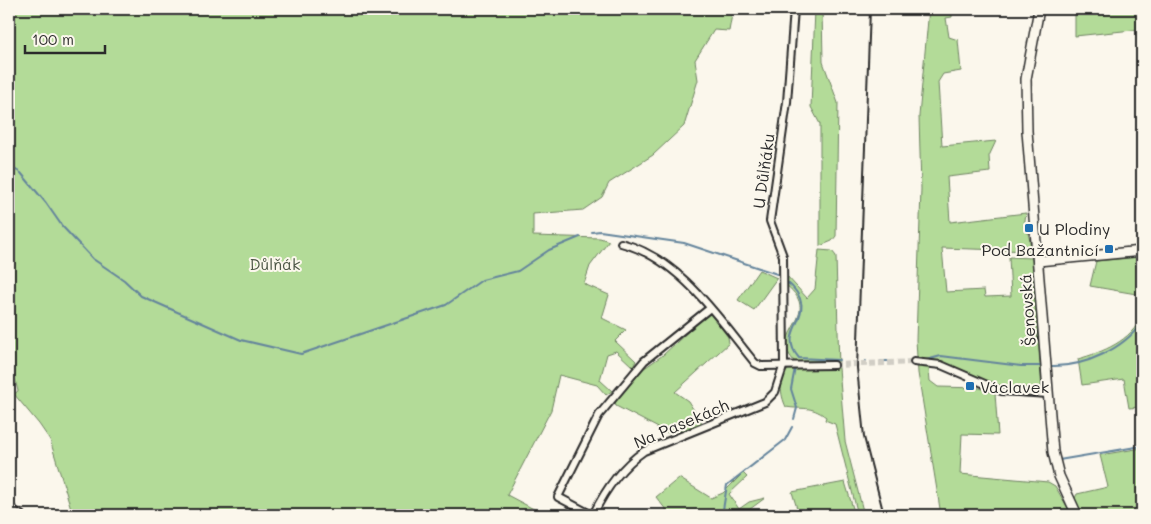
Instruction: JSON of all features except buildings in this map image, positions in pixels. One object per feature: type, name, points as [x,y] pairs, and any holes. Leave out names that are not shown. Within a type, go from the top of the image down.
[{"type":"street","name":"U Důlňáku","points":[[784,364],[783,256],[770,221],[787,102],[794,9]]},
{"type":"street","name":"Šenovská","points":[[1039,9],[1026,79],[1025,95],[1054,463],[1077,515]]},
{"type":"street","points":[[621,243],[632,246],[661,263],[688,284],[755,364],[761,366],[784,364],[834,365]]},
{"type":"street","points":[[1038,261],[1142,251]]},
{"type":"street","name":"Na Pasekách","points":[[710,308],[644,361],[599,415],[558,497],[592,515],[604,492],[631,460],[644,451],[765,402],[775,392],[784,364]]},
{"type":"street","points":[[914,362],[941,364],[1001,391],[1048,394]]},
{"type":"street","points":[[9,507],[22,515]]},
{"type":"green space","name":"Důlňák","points":[[9,9],[733,9],[729,31],[714,30],[695,60],[698,80],[684,126],[653,155],[609,183],[602,197],[583,210],[533,214],[533,236],[600,238],[609,241],[590,266],[584,284],[609,295],[602,318],[626,330],[615,341],[636,361],[633,367],[616,351],[607,354],[600,380],[612,391],[606,395],[597,385],[559,375],[551,410],[507,495],[545,515],[73,515],[50,440],[14,394],[18,391],[9,358]]},
{"type":"green space","points":[[815,9],[822,9],[823,62],[838,103],[836,236],[832,241],[820,246],[820,124],[811,107]]},
{"type":"green space","points":[[929,9],[952,9],[952,17],[946,18],[949,37],[958,40],[961,71],[943,74],[938,82],[942,146],[996,141],[989,156],[990,172],[947,177],[950,222],[1026,213],[1024,227],[1027,228],[1032,251],[942,248],[946,292],[984,290],[985,297],[1011,296],[1009,257],[1032,258],[1042,391],[1001,388],[934,360],[929,369],[930,381],[938,387],[980,388],[995,393],[998,435],[962,434],[960,474],[1048,482],[1055,486],[1072,515],[941,515],[918,373],[916,340],[921,189],[919,116]]},
{"type":"green space","points":[[1075,9],[1142,9],[1142,29],[1075,36]]},
{"type":"green space","points":[[819,250],[832,251],[836,256],[839,368],[845,441],[864,515],[858,515],[835,424],[825,420],[826,417],[815,411],[786,407],[781,392],[783,377],[790,368],[828,369],[828,362],[796,363],[788,352],[787,343],[799,316],[800,306],[797,296],[786,285],[786,275],[807,298],[815,289]]},
{"type":"green space","points":[[1142,257],[1142,295],[1090,286],[1096,261]]},
{"type":"green space","points":[[759,270],[777,278],[754,310],[738,300]]},
{"type":"green space","points":[[707,314],[711,314],[728,337],[729,343],[675,392],[688,401],[702,423],[688,429],[668,433],[616,406],[615,401],[643,369],[663,355]]},
{"type":"green space","points":[[1142,316],[1142,407],[1129,408],[1124,379],[1082,385],[1078,359],[1097,353],[1124,339],[1137,325]]},
{"type":"green space","points":[[1142,448],[1142,515],[1082,515],[1074,500],[1077,494],[1108,487],[1100,455]]},
{"type":"green space","points":[[743,473],[747,477],[729,494],[739,509],[749,502],[765,498],[742,515],[670,515],[656,497],[679,478],[711,498],[723,493]]},
{"type":"green space","points":[[845,482],[855,515],[799,515],[792,492]]},
{"type":"waterway","points":[[9,166],[21,173],[62,226],[93,259],[124,280],[141,296],[241,340],[301,354],[446,305],[482,280],[518,271],[549,250],[580,237]]},
{"type":"waterway","points":[[592,232],[600,231],[684,243],[777,274]]},
{"type":"waterway","points":[[786,281],[797,293],[801,303],[801,312],[792,338],[793,348],[799,358],[839,360]]},
{"type":"waterway","points":[[1052,366],[1064,366],[1090,360],[1125,340],[1142,322]]},
{"type":"waterway","points":[[926,360],[941,356],[1021,366],[1042,366]]},
{"type":"waterway","name":"U Důlňáku","points":[[881,361],[888,361]]},
{"type":"waterway","points":[[794,419],[797,408],[791,389],[795,368]]},
{"type":"waterway","points":[[719,515],[723,510],[727,485],[785,440],[792,427]]},
{"type":"waterway","points":[[1059,460],[1142,446]]},
{"type":"tunnel","points":[[834,365],[914,362]]},
{"type":"railway","points":[[870,9],[857,368],[864,437],[884,515]]},
{"type":"place","name":"U Plodiny","points":[[1029,228]]},
{"type":"place","name":"Pod Bažantnicí","points":[[1109,249]]},
{"type":"place","name":"Václavek","points":[[970,386]]}]
